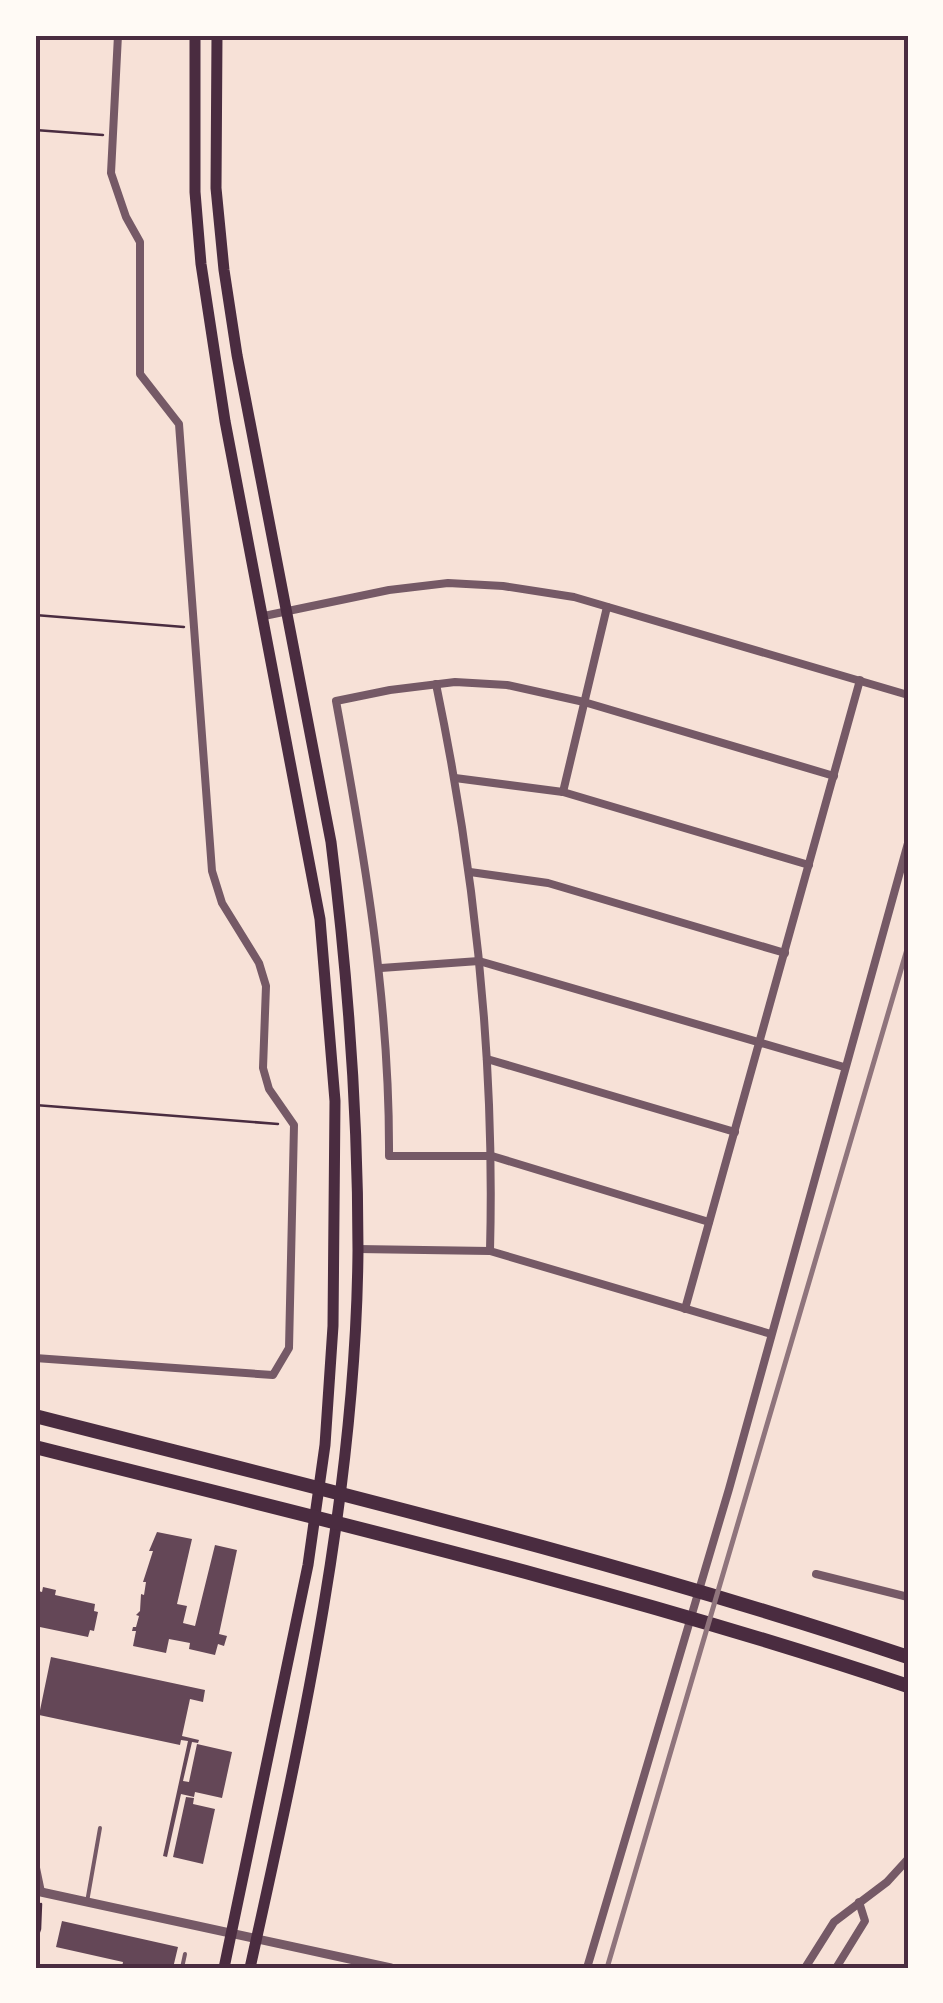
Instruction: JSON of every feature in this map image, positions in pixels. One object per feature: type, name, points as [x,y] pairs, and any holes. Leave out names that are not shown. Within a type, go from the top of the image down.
[{"type":"highway","points":[[35,1416],[592,1560],[908,1656]]},
{"type":"highway","points":[[35,1447],[585,1588],[790,1647],[908,1686]]},
{"type":"main road","points":[[195,35],[194,174],[201,264],[225,421],[309,851],[327,988],[335,1121],[334,1290],[325,1445],[308,1565],[224,1968]]},
{"type":"main road","points":[[217,35],[216,188],[224,270],[237,356],[331,842],[341,923],[355,1104],[358,1249],[345,1443],[328,1573],[299,1740],[250,1968]]},
{"type":"street","points":[[35,1358],[274,1375],[289,1348],[294,1125],[269,1089],[263,1068],[266,986],[260,963],[222,903],[212,871],[179,424],[140,374],[140,242],[126,217],[111,173],[118,35]]},
{"type":"street","points":[[264,616],[389,590],[448,583],[503,586],[574,597],[908,695]]},
{"type":"street","points":[[563,792],[607,607]]},
{"type":"street","points":[[685,1309],[860,680]]},
{"type":"street","points":[[709,1222],[492,1156],[389,1156],[380,968],[368,872],[336,701],[436,684],[472,682],[506,686],[584,702],[834,776]]},
{"type":"street","points":[[436,684],[456,778],[479,960],[492,1156],[490,1251]]},
{"type":"street","points":[[456,778],[563,792],[809,865]]},
{"type":"street","points":[[587,1968],[729,1489],[908,843]]},
{"type":"street","points":[[470,872],[548,884],[786,952]]},
{"type":"street","points":[[380,968],[479,960],[844,1066]]},
{"type":"street","points":[[487,1058],[735,1132]]},
{"type":"street","points":[[358,1249],[490,1251],[770,1334]]},
{"type":"street","points":[[816,1574],[908,1597]]},
{"type":"street","points":[[805,1968],[834,1922],[888,1882],[908,1859]]},
{"type":"street","points":[[35,1864],[38,1891],[391,1968]]},
{"type":"street","points":[[836,1968],[865,1921],[858,1902]]},
{"type":"lane","points":[[87,1902],[100,1828]]},
{"type":"lane","points":[[182,1968],[184,1954]]},
{"type":"path","points":[[35,130],[110,135]]},
{"type":"path","points":[[35,615],[196,628]]},
{"type":"path","points":[[35,1105],[294,1125]]},
{"type":"path","points":[[35,1943],[40,1929],[38,1891]]},
{"type":"building","points":[[157,1532],[192,1539],[177,1604],[187,1606],[183,1623],[195,1626],[215,1545],[237,1550],[219,1634],[227,1636],[224,1646],[218,1644],[215,1655],[189,1649],[190,1643],[169,1639],[166,1653],[133,1646],[136,1631],[132,1631],[139,1616],[136,1615],[141,1594],[144,1595],[143,1582],[153,1551],[149,1551]]},
{"type":"building","points":[[43,1587],[56,1590],[55,1595],[95,1604],[94,1611],[98,1612],[94,1631],[90,1630],[88,1637],[35,1626],[35,1590],[42,1592]]},
{"type":"building","points":[[51,1657],[205,1690],[203,1702],[190,1699],[182,1736],[199,1740],[192,1742],[183,1781],[189,1782],[197,1744],[232,1752],[222,1798],[195,1792],[194,1797],[181,1794],[167,1857],[163,1856],[188,1741],[181,1740],[180,1745],[39,1715]]},
{"type":"building","points":[[186,1797],[194,1798],[193,1804],[215,1809],[203,1864],[173,1857]]},
{"type":"building","points":[[62,1921],[178,1947],[173,1968],[125,1968],[123,1962],[56,1947]]},
{"type":"railway","points":[[607,1968],[908,946]]}]
